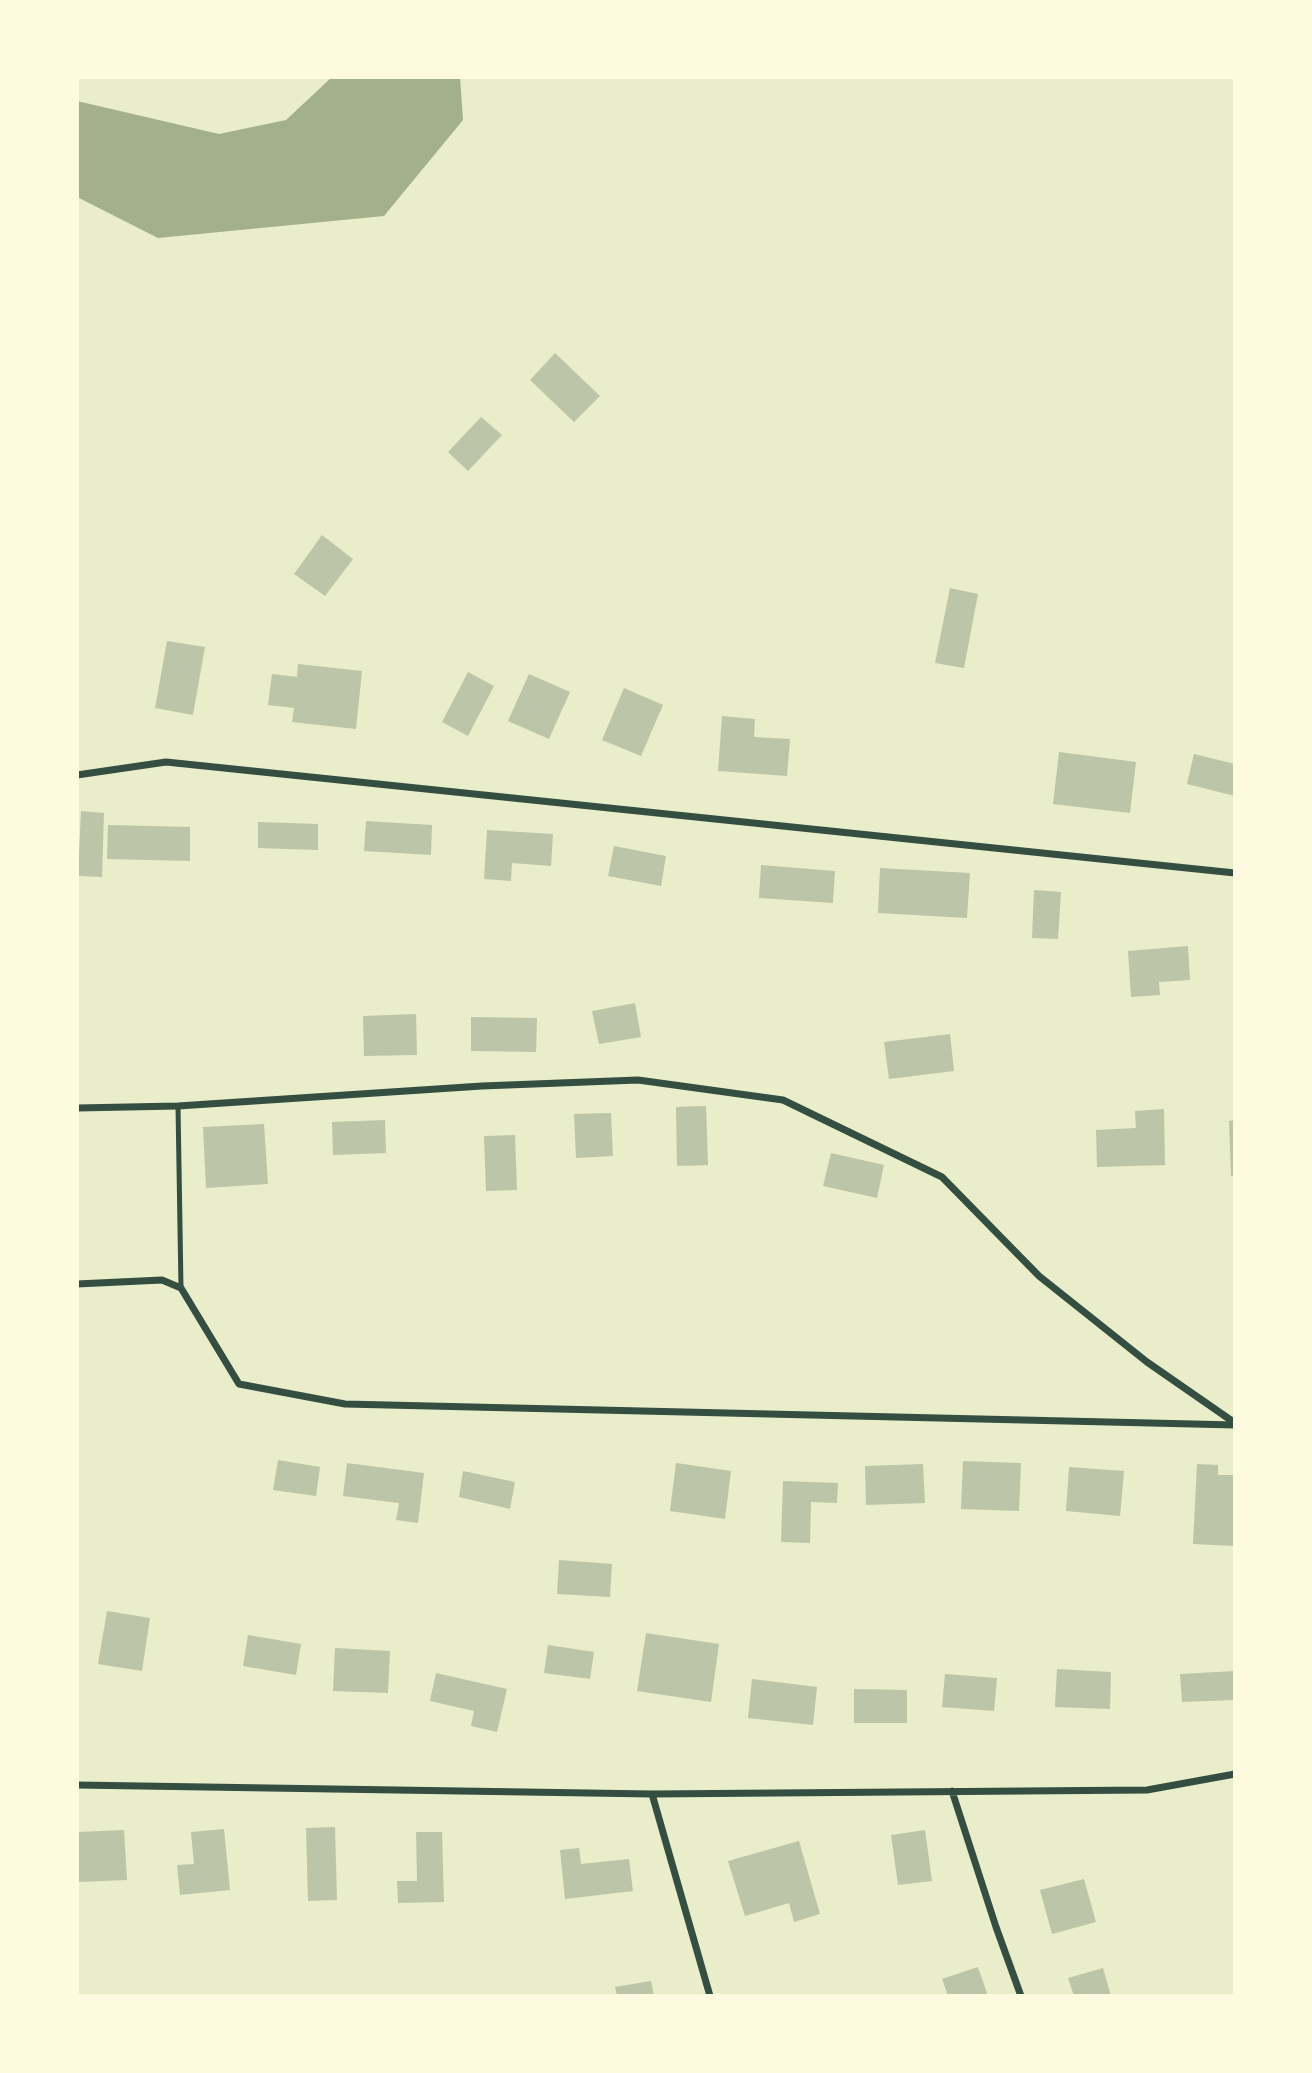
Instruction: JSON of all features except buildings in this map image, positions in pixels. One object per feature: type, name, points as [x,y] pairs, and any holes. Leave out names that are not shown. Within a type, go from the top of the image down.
[{"type":"street","points":[[77,775],[166,762],[1235,873]]},
{"type":"street","points":[[77,1108],[178,1106],[482,1086],[638,1080],[783,1100],[942,1177],[1039,1276],[1147,1362],[1235,1424]]},
{"type":"street","points":[[77,1284],[162,1280],[181,1288],[239,1384],[345,1404],[1235,1424]]},
{"type":"street","points":[[77,1785],[652,1794],[1147,1790],[1235,1774]]},
{"type":"street","points":[[952,1791],[1021,1996]]},
{"type":"street","points":[[652,1794],[710,1996]]},
{"type":"lane","points":[[178,1106],[181,1288]]},
{"type":"shaded area","points":[[332,77],[460,77],[463,120],[384,216],[158,238],[77,197],[77,101],[219,134],[286,120]]}]
